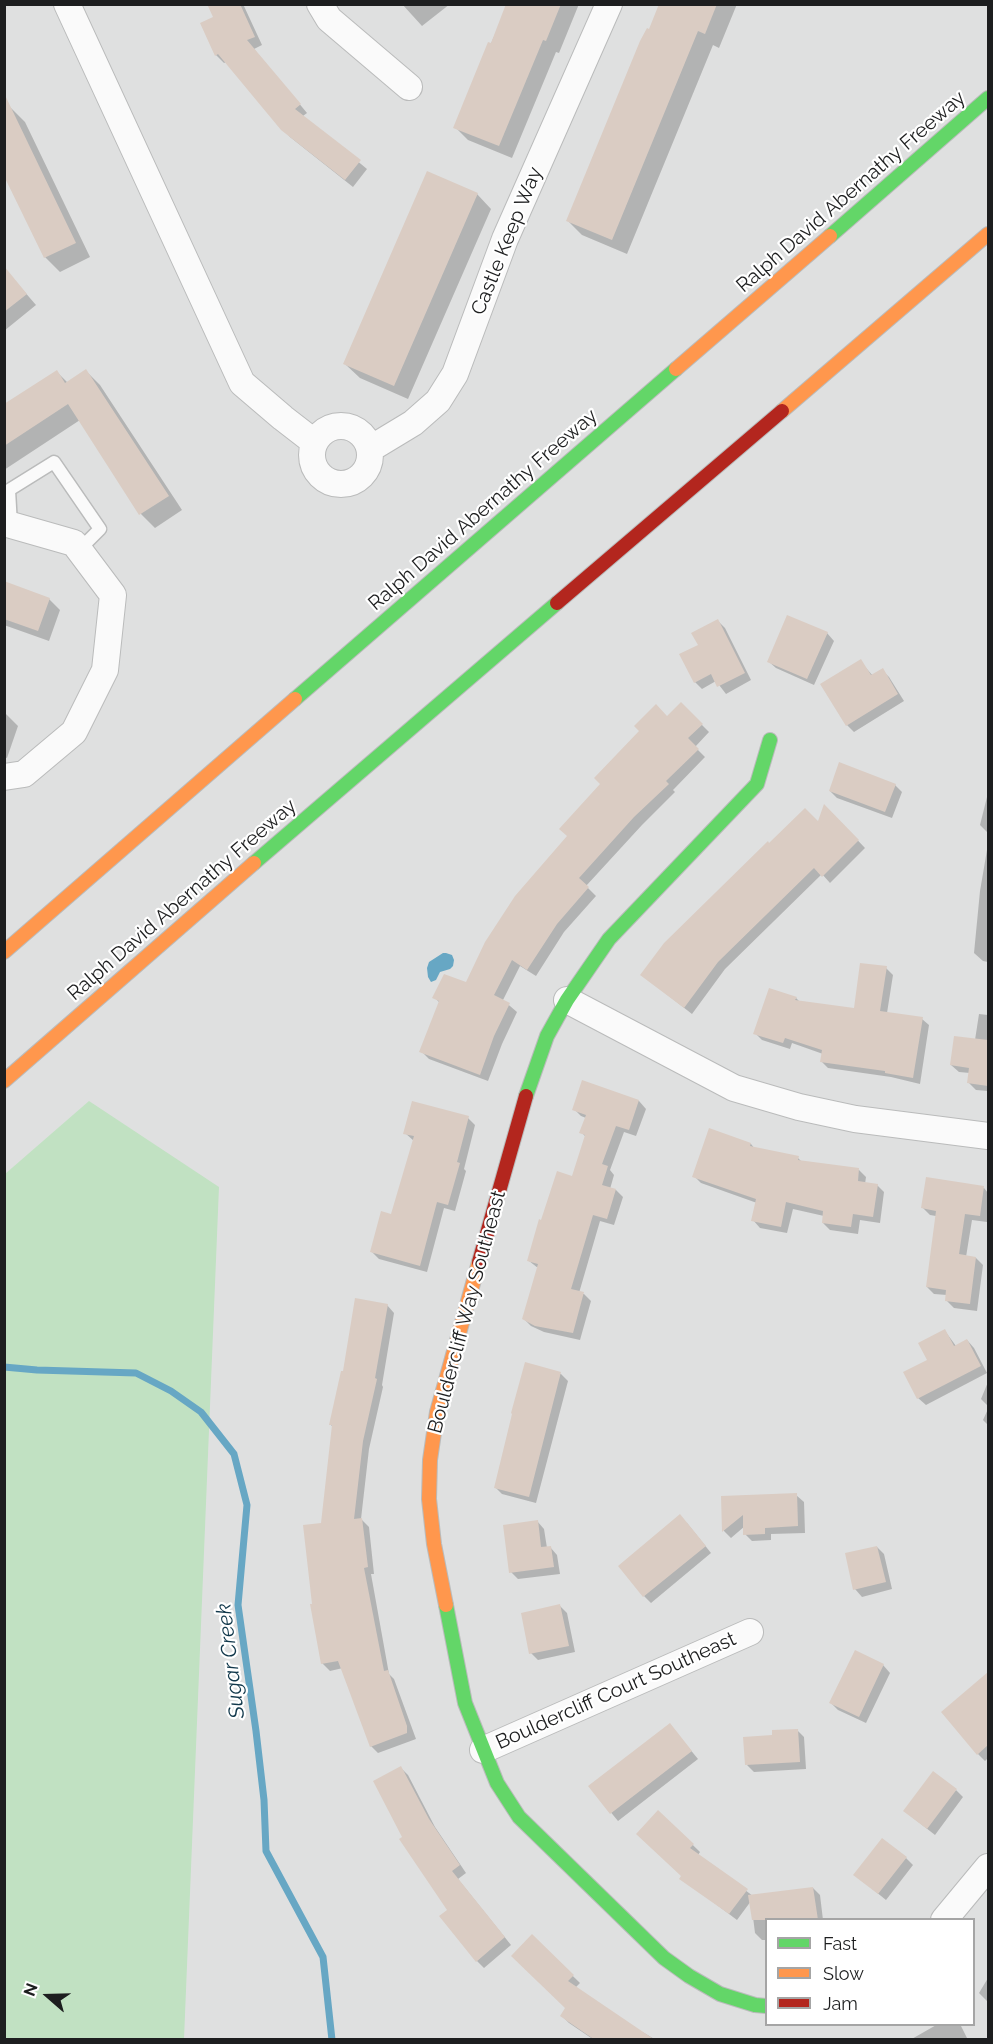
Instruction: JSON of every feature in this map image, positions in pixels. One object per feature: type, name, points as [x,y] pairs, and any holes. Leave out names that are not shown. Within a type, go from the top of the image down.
[{"type":"main road","name":"Ralph David Abernathy Freeway","points":[[4,952],[988,99]]},
{"type":"main road","name":"Ralph David Abernathy Freeway","points":[[4,1081],[323,803],[988,234]]},
{"type":"main road","name":"Bouldercliff Way Southeast","points":[[765,2006],[755,2006],[720,1994],[664,1958],[519,1817],[497,1783],[465,1703],[434,1544],[429,1499],[430,1460],[436,1412],[501,1178],[547,1036],[567,1000],[609,939],[757,784],[770,740]]},
{"type":"street","points":[[68,4],[242,383],[314,442]]},
{"type":"street","points":[[320,4],[329,19],[409,87]]},
{"type":"street","name":"Castle Keep Way","points":[[370,449],[413,423],[438,401],[455,374],[505,239],[609,4]]},
{"type":"street","points":[[342,426],[361,434],[370,449],[367,470],[358,480],[342,485],[331,484],[316,472],[311,460],[314,442],[332,427],[342,426]]},
{"type":"street","points":[[4,777],[24,774],[74,732],[105,670],[113,595],[74,543],[8,524]]},
{"type":"street","points":[[567,1000],[734,1088],[799,1107],[855,1119],[988,1136]]},
{"type":"street","name":"Bouldercliff Court Southeast","points":[[483,1750],[750,1632]]},
{"type":"street","points":[[946,1918],[988,1867]]},
{"type":"lane","points":[[8,524],[9,490],[54,462],[100,529],[79,550]]},
{"type":"green space","points":[[89,1101],[219,1187],[184,2039],[5,2039],[5,1174]]},
{"type":"water","points":[[443,953],[452,955],[453,966],[440,972],[436,980],[431,982],[427,968],[429,962]]},
{"type":"building","points":[[207,4],[240,4],[255,37],[247,40],[301,104],[295,109],[361,160],[345,180],[281,130],[218,54],[215,56],[200,23],[213,17]]},
{"type":"building","points":[[506,4],[561,4],[546,41],[543,40],[499,146],[453,128]]},
{"type":"building","points":[[659,4],[717,4],[705,34],[698,31],[612,240],[566,221],[640,41],[647,28],[649,29]]},
{"type":"building","points":[[4,93],[76,243],[44,258],[4,176]]},
{"type":"building","points":[[427,171],[478,193],[394,386],[343,364]]},
{"type":"building","points":[[4,266],[27,294],[4,312]]},
{"type":"building","points":[[86,369],[169,496],[139,515],[68,404],[4,446],[4,404],[57,370],[65,383]]},
{"type":"building","points":[[4,581],[50,598],[38,631],[4,619]]},
{"type":"building","points":[[787,615],[828,632],[807,679],[767,662]]},
{"type":"building","points":[[718,619],[745,673],[717,687],[711,674],[694,683],[679,654],[698,645],[691,633]]},
{"type":"building","points":[[861,659],[871,675],[883,668],[898,694],[846,726],[820,684]]},
{"type":"building","points":[[681,702],[703,724],[688,738],[699,749],[666,781],[669,784],[634,817],[579,878],[589,887],[557,924],[527,970],[512,960],[494,995],[510,1003],[494,1036],[480,1075],[419,1052],[439,1001],[432,998],[444,974],[466,982],[485,942],[515,896],[567,836],[559,829],[600,784],[594,778],[639,731],[634,726],[656,704],[667,716]]},
{"type":"building","points":[[839,762],[896,784],[885,812],[829,791]]},
{"type":"building","points":[[824,804],[859,840],[822,877],[814,868],[718,962],[684,1008],[640,975],[664,943],[768,841],[769,843],[805,808],[818,821]]},
{"type":"building","points":[[860,963],[887,966],[880,1011],[923,1017],[913,1078],[885,1073],[885,1071],[820,1062],[822,1050],[785,1038],[783,1043],[753,1034],[769,988],[797,997],[795,1000],[854,1008]]},
{"type":"building","points":[[954,1036],[988,1040],[988,1086],[967,1083],[969,1068],[950,1065]]},
{"type":"building","points":[[582,1080],[639,1100],[629,1130],[616,1126],[602,1164],[608,1166],[602,1185],[616,1189],[607,1219],[593,1215],[571,1289],[584,1292],[573,1333],[535,1326],[522,1319],[538,1264],[527,1261],[539,1219],[541,1220],[557,1171],[572,1176],[585,1135],[579,1133],[586,1115],[572,1110]]},
{"type":"building","points":[[412,1101],[469,1116],[457,1162],[460,1163],[448,1205],[437,1202],[420,1266],[370,1252],[381,1211],[391,1214],[414,1136],[403,1134]]},
{"type":"building","points":[[709,1128],[751,1143],[750,1146],[799,1156],[798,1160],[859,1168],[858,1181],[878,1184],[873,1217],[853,1214],[851,1227],[822,1223],[823,1211],[786,1202],[781,1227],[751,1221],[756,1199],[692,1177]]},
{"type":"building","points":[[926,1177],[984,1186],[980,1216],[965,1214],[959,1254],[976,1257],[970,1304],[945,1301],[946,1290],[926,1287],[936,1211],[921,1208]]},
{"type":"building","points":[[355,1298],[388,1304],[375,1378],[377,1379],[363,1441],[354,1519],[362,1518],[368,1567],[364,1568],[384,1671],[388,1670],[407,1726],[407,1733],[370,1747],[338,1661],[321,1664],[310,1604],[312,1604],[303,1525],[321,1523],[332,1425],[329,1425],[341,1371],[343,1371]]},
{"type":"building","points":[[945,1329],[954,1346],[967,1339],[981,1366],[917,1399],[903,1372],[927,1360],[918,1343]]},
{"type":"building","points":[[525,1362],[561,1372],[529,1497],[494,1488]]},
{"type":"building","points":[[797,1493],[798,1526],[765,1528],[765,1534],[743,1535],[743,1515],[722,1532],[721,1496]]},
{"type":"building","points":[[680,1514],[706,1546],[643,1597],[618,1566]]},
{"type":"building","points":[[538,1520],[541,1547],[551,1546],[554,1567],[509,1573],[503,1525]]},
{"type":"building","points":[[877,1546],[886,1582],[853,1590],[845,1553]]},
{"type":"building","points":[[560,1604],[569,1646],[529,1654],[521,1613]]},
{"type":"building","points":[[855,1650],[884,1664],[859,1717],[829,1703]]},
{"type":"building","points":[[988,1672],[988,1745],[977,1755],[941,1712]]},
{"type":"building","points":[[670,1723],[692,1751],[610,1814],[588,1786]]},
{"type":"building","points":[[798,1729],[800,1762],[745,1765],[743,1737],[772,1735],[772,1730]]},
{"type":"building","points":[[401,1766],[429,1819],[460,1865],[452,1871],[505,1937],[476,1962],[439,1916],[447,1910],[399,1839],[402,1837],[373,1781]]},
{"type":"building","points":[[933,1771],[957,1789],[927,1829],[903,1811]]},
{"type":"building","points":[[658,1810],[694,1844],[690,1848],[748,1889],[729,1914],[679,1879],[681,1876],[636,1834]]},
{"type":"building","points":[[882,1838],[907,1857],[878,1894],[853,1875]]},
{"type":"building","points":[[813,1887],[818,1918],[752,1920],[748,1895]]},
{"type":"building","points":[[532,1934],[574,1975],[568,1981],[655,2040],[595,2040],[560,2016],[565,2008],[511,1956]]},
{"type":"waterway","name":"Sugar Creek","points":[[4,1367],[136,1373],[171,1391],[201,1412],[234,1454],[247,1505],[238,1605],[264,1800],[266,1851],[323,1957],[332,2040]]},
{"type":"traffic: fast","points":[[830,236],[988,98]]},
{"type":"traffic: fast","points":[[295,699],[676,369]]},
{"type":"traffic: fast","points":[[254,863],[557,603]]},
{"type":"traffic: fast","points":[[526,1096],[547,1036],[567,1000],[609,939],[757,784],[770,740]]},
{"type":"traffic: fast","points":[[446,1605],[465,1703],[497,1783],[519,1817],[664,1958],[720,1994],[765,2006]]},
{"type":"traffic: slow","points":[[782,411],[988,234]]},
{"type":"traffic: slow","points":[[676,369],[830,236]]},
{"type":"traffic: slow","points":[[4,952],[295,699]]},
{"type":"traffic: slow","points":[[4,1081],[254,863]]},
{"type":"traffic: slow","points":[[446,1605],[434,1544],[429,1499],[430,1460],[437,1412],[479,1262]]},
{"type":"traffic: jam","points":[[557,603],[782,411]]},
{"type":"traffic: jam","points":[[479,1262],[526,1096]]}]
